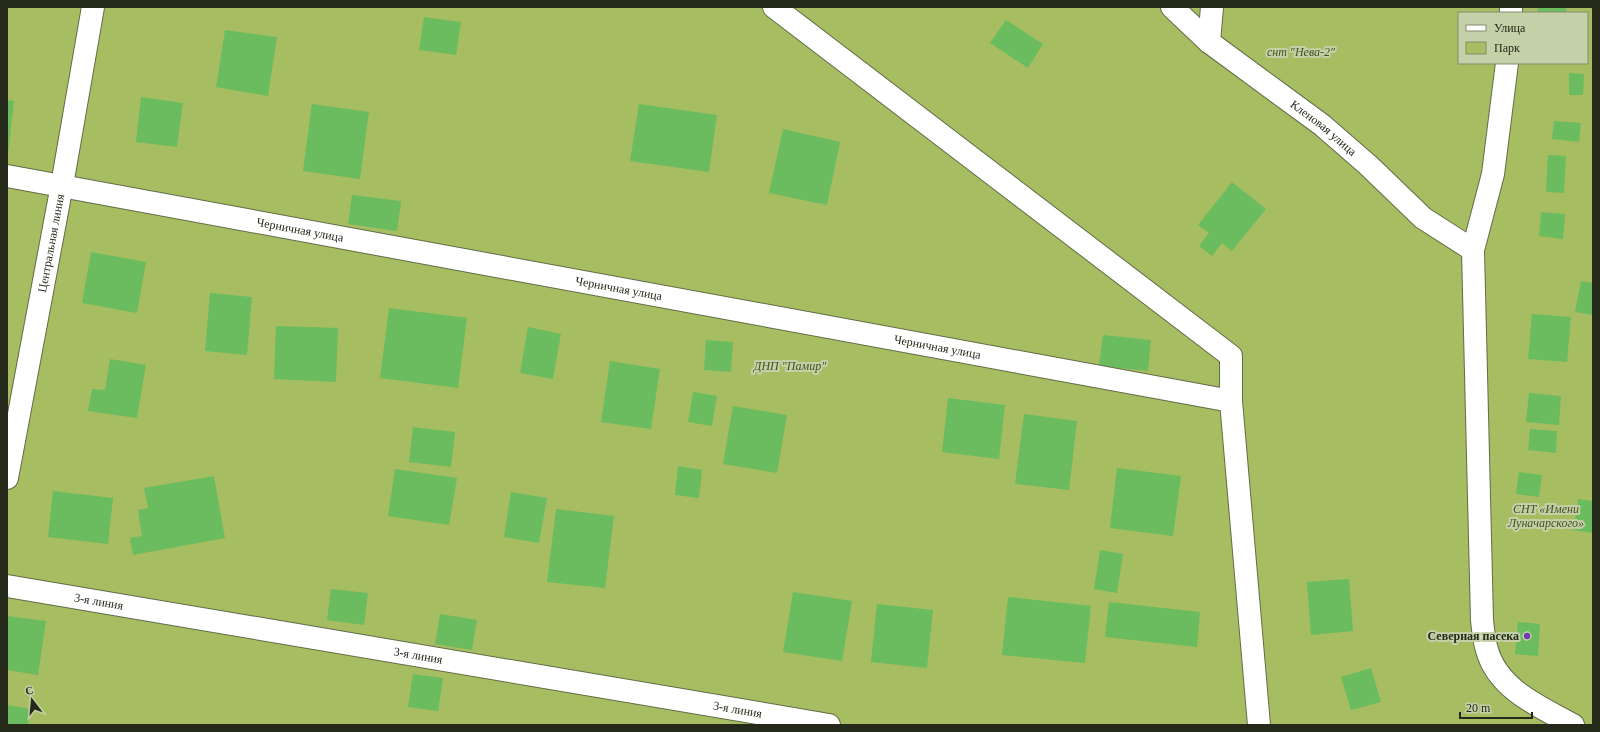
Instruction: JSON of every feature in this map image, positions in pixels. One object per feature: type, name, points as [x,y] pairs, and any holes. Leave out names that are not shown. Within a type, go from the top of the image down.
[{"type":"street","name":"Центральная линия","points":[[7,478],[62,185],[93,7]]},
{"type":"street","points":[[774,7],[1231,356],[1231,401],[1259,725]]},
{"type":"street","name":"Кленовая улица","points":[[1172,7],[1209,42],[1322,125],[1368,165],[1421,216],[1472,250]]},
{"type":"street","points":[[1209,42],[1212,7]]},
{"type":"street","points":[[1507,64],[1493,174],[1472,250],[1482,620],[1487,651],[1498,673],[1516,693],[1573,725]]},
{"type":"street","name":"Черничная улица","points":[[7,176],[1231,401]]},
{"type":"street","name":"3-я линия","points":[[7,586],[829,725]]},
{"type":"green space","name":"ДНП \"Памир\"","points":[[7,7],[1593,7],[1593,725],[7,725]]},
{"type":"building","points":[[1538,7],[1566,7],[1566,12],[1538,12]]},
{"type":"building","points":[[424,17],[461,22],[456,55],[419,50]]},
{"type":"building","points":[[1006,20],[1043,44],[1028,68],[990,43]]},
{"type":"building","points":[[225,30],[277,37],[268,96],[216,87]]},
{"type":"building","points":[[1569,73],[1584,74],[1583,95],[1569,95]]},
{"type":"building","points":[[141,97],[183,103],[177,147],[136,142]]},
{"type":"building","points":[[7,100],[14,101],[8,154],[7,154]]},
{"type":"building","points":[[312,104],[369,112],[360,179],[303,171]]},
{"type":"building","points":[[639,104],[717,115],[709,172],[630,161]]},
{"type":"building","points":[[1554,121],[1581,123],[1579,142],[1552,139]]},
{"type":"building","points":[[783,129],[840,142],[827,205],[769,193]]},
{"type":"building","points":[[1548,155],[1566,156],[1564,193],[1546,192]]},
{"type":"building","points":[[1232,182],[1266,209],[1232,251],[1222,243],[1212,256],[1199,246],[1209,233],[1198,225]]},
{"type":"building","points":[[352,195],[401,201],[397,231],[348,224]]},
{"type":"building","points":[[1541,212],[1565,214],[1563,239],[1539,236]]},
{"type":"building","points":[[91,252],[146,262],[137,313],[82,303]]},
{"type":"building","points":[[1581,281],[1593,283],[1593,315],[1575,312]]},
{"type":"building","points":[[210,293],[252,297],[247,355],[205,351]]},
{"type":"building","points":[[389,308],[467,318],[458,388],[380,378]]},
{"type":"building","points":[[1532,314],[1571,317],[1567,362],[1528,359]]},
{"type":"building","points":[[276,326],[338,328],[336,382],[274,379]]},
{"type":"building","points":[[528,327],[561,334],[553,379],[520,373]]},
{"type":"building","points":[[1103,335],[1151,340],[1148,371],[1099,366]]},
{"type":"building","points":[[706,340],[733,342],[731,372],[704,370]]},
{"type":"building","points":[[110,359],[146,365],[137,418],[88,411],[92,389],[105,390]]},
{"type":"building","points":[[610,361],[660,369],[651,429],[601,422]]},
{"type":"building","points":[[693,392],[717,396],[712,426],[688,422]]},
{"type":"building","points":[[1529,393],[1561,396],[1559,425],[1526,422]]},
{"type":"building","points":[[948,398],[1005,405],[999,459],[942,452]]},
{"type":"building","points":[[733,406],[787,415],[777,473],[723,464]]},
{"type":"building","points":[[1024,414],[1077,421],[1069,490],[1015,484]]},
{"type":"building","points":[[413,427],[455,432],[451,467],[409,462]]},
{"type":"building","points":[[1530,429],[1557,431],[1556,453],[1528,450]]},
{"type":"building","points":[[678,466],[702,470],[699,498],[675,495]]},
{"type":"building","points":[[1117,468],[1181,476],[1173,536],[1110,528]]},
{"type":"building","points":[[395,469],[457,478],[449,525],[388,516]]},
{"type":"building","points":[[1519,472],[1542,475],[1539,497],[1516,494]]},
{"type":"building","points":[[214,476],[225,538],[133,555],[130,538],[142,536],[138,510],[148,508],[144,488]]},
{"type":"building","points":[[53,491],[113,498],[108,544],[48,537]]},
{"type":"building","points":[[511,492],[547,498],[539,543],[504,537]]},
{"type":"building","points":[[1578,499],[1593,501],[1593,533],[1574,530]]},
{"type":"building","points":[[556,509],[614,516],[605,588],[547,582]]},
{"type":"building","points":[[1100,550],[1123,554],[1117,593],[1094,589]]},
{"type":"building","points":[[1349,579],[1353,631],[1311,635],[1307,582]]},
{"type":"building","points":[[331,589],[368,593],[364,625],[327,620]]},
{"type":"building","points":[[793,592],[852,601],[842,661],[783,652]]},
{"type":"building","points":[[1008,597],[1091,606],[1085,663],[1002,655]]},
{"type":"building","points":[[1109,602],[1200,612],[1197,647],[1105,637]]},
{"type":"building","points":[[877,604],[933,610],[927,668],[871,662]]},
{"type":"building","points":[[440,614],[477,620],[472,650],[435,644]]},
{"type":"building","points":[[7,616],[46,621],[38,675],[7,670]]},
{"type":"building","points":[[1518,622],[1540,624],[1538,656],[1515,654]]},
{"type":"building","points":[[1371,668],[1381,702],[1351,710],[1341,677]]},
{"type":"building","points":[[413,674],[443,678],[438,711],[408,707]]},
{"type":"building","points":[[7,705],[30,709],[28,725],[7,725]]},
{"type":"place","name":"Северная пасека","points":[[1527,636]]},
{"type":"park label","name":"снт \"Нева-2\"","points":[[1301,52]]},
{"type":"park label","name":"СНТ «Имени Луначарского»","points":[[1546,516]]}]
